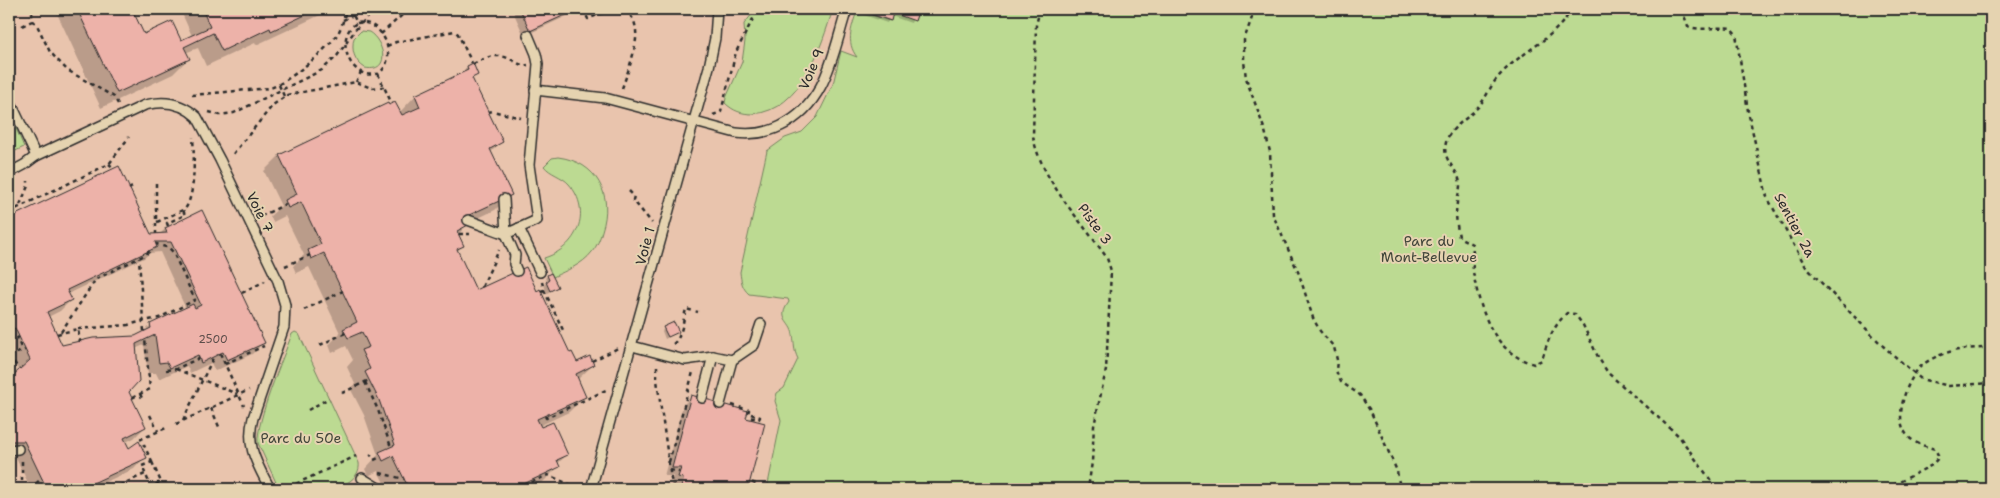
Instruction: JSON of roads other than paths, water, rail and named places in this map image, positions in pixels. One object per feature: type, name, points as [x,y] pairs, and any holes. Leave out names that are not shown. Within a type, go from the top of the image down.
[{"type":"lane","name":"Voie 1","points":[[591,489],[710,61],[715,38],[717,9]]},
{"type":"lane","name":"Voie 9","points":[[536,90],[592,96],[730,132],[750,134],[775,129],[799,115],[811,103],[825,80],[847,9]]},
{"type":"lane","points":[[468,220],[506,234],[537,220],[529,165],[538,64],[528,35]]},
{"type":"lane","points":[[9,99],[36,156]]},
{"type":"lane","name":"Voie 7","points":[[9,173],[36,156],[145,105],[162,102],[171,103],[191,111],[200,121],[278,282],[285,305],[284,327],[254,413],[250,433],[253,453],[270,489]]},
{"type":"lane","points":[[504,199],[506,234],[515,255],[514,264],[517,271]]},
{"type":"lane","points":[[519,228],[540,272]]},
{"type":"lane","points":[[720,404],[732,360],[754,345],[761,324]]},
{"type":"lane","points":[[632,346],[686,360],[713,356],[732,360]]},
{"type":"lane","points":[[702,398],[713,356]]},
{"type":"lane","points":[[362,478],[380,489]]},
{"type":"park label","name":"Parc du Mont-Bellevue","points":[[1429,250]]},
{"type":"park label","name":"Parc du 50e","points":[[301,438]]}]
